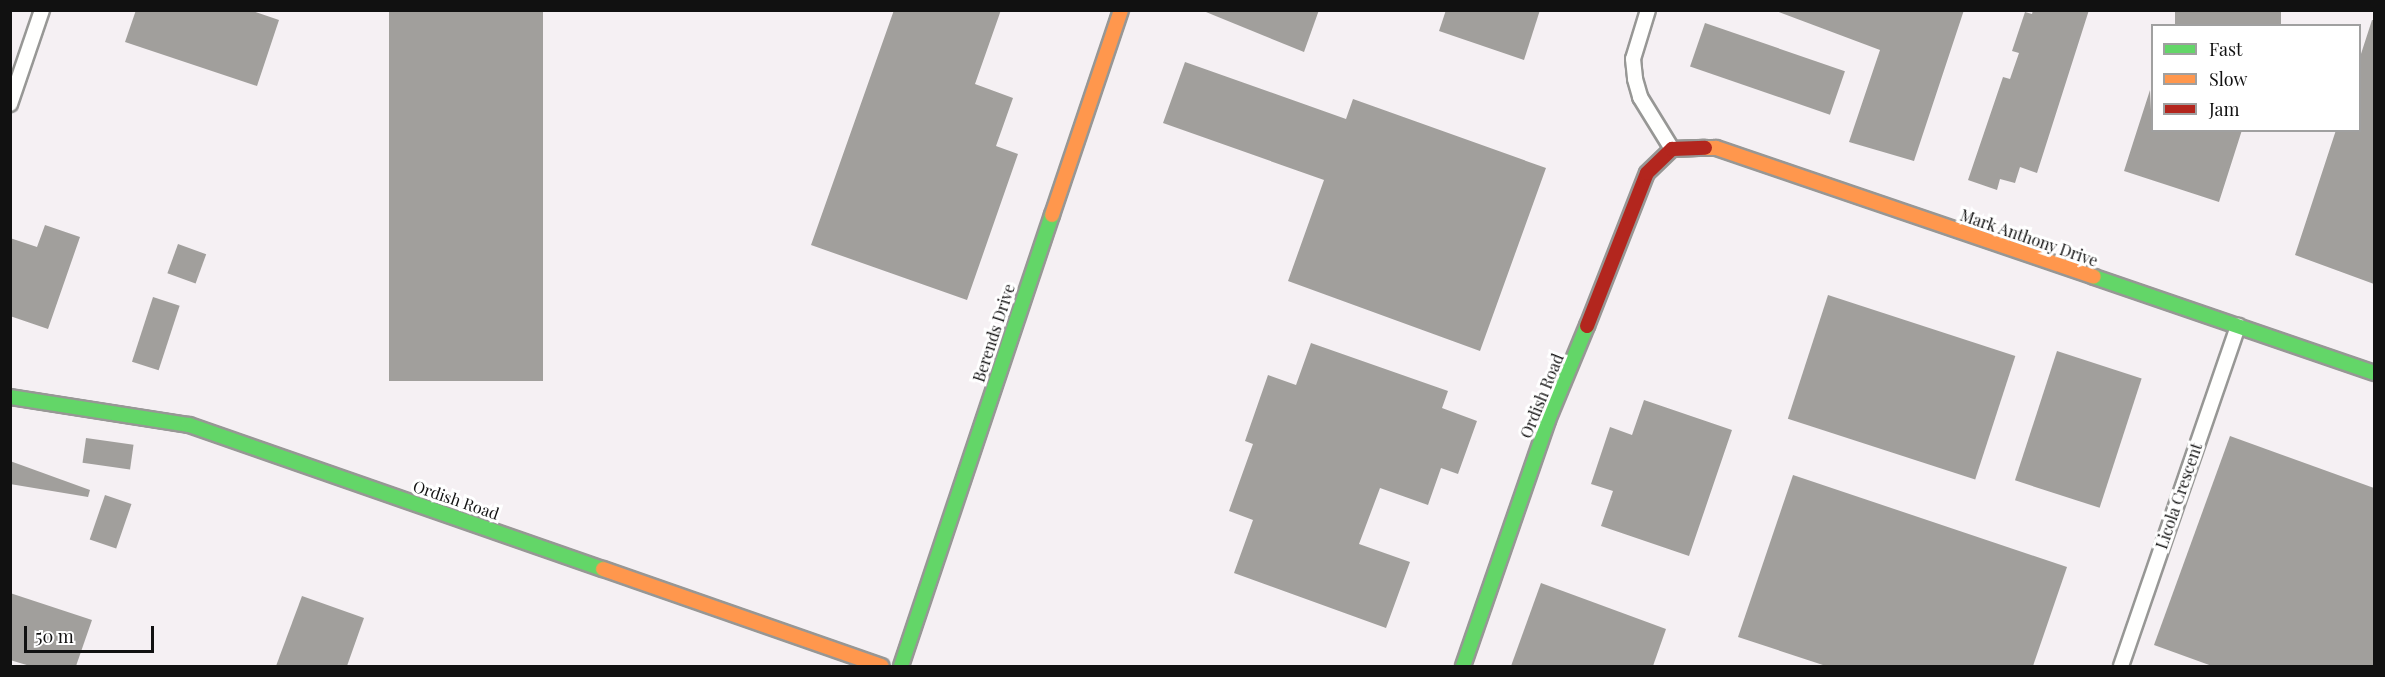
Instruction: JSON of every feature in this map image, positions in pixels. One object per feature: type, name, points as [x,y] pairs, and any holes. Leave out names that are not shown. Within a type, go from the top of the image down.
[{"type":"street","points":[[10,104],[42,10]]},
{"type":"street","name":"Berends Drive","points":[[901,666],[1121,10]]},
{"type":"street","points":[[1648,10],[1634,59],[1635,79],[1640,97],[1672,149]]},
{"type":"street","name":"Mark Anthony Drive","points":[[1672,149],[1716,148],[2374,373]]},
{"type":"street","name":"Ordish Road","points":[[1463,666],[1548,420],[1627,232],[1647,173],[1672,149]]},
{"type":"street","name":"Licola Crescent","points":[[2121,666],[2238,326]]},
{"type":"street","name":"Ordish Road","points":[[10,397],[189,424],[882,666]]},
{"type":"shaded area","points":[[11,11],[2374,11],[2374,666],[11,666]]},
{"type":"building","points":[[136,10],[250,10],[279,20],[257,86],[125,42]]},
{"type":"building","points":[[389,10],[543,10],[543,381],[389,381]]},
{"type":"building","points":[[894,10],[1001,10],[975,84],[1013,98],[996,146],[1018,154],[967,300],[811,245]]},
{"type":"building","points":[[1201,10],[1319,10],[1304,52]]},
{"type":"building","points":[[1446,10],[1540,10],[1524,60],[1439,31]]},
{"type":"building","points":[[1773,10],[1964,10],[1914,161],[1849,142],[1880,50]]},
{"type":"building","points":[[2033,10],[2089,10],[2037,173],[2020,167],[2015,183],[2000,179],[1997,190],[1968,180],[2003,77],[2010,79],[2019,53],[2012,51],[2025,12],[2032,14]]},
{"type":"building","points":[[2175,10],[2281,10],[2281,24],[2175,24]]},
{"type":"building","points":[[2372,20],[2374,20],[2374,284],[2295,255],[2335,132],[2361,132],[2361,54]]},
{"type":"building","points":[[1705,23],[1845,71],[1830,115],[1690,66]]},
{"type":"building","points":[[1185,62],[1346,119],[1353,99],[1546,168],[1480,351],[1288,281],[1324,180],[1163,123]]},
{"type":"building","points":[[2150,90],[2151,132],[2241,132],[2219,202],[2124,171]]},
{"type":"building","points":[[45,225],[80,237],[48,329],[10,316],[10,238],[37,247]]},
{"type":"building","points":[[178,244],[206,254],[196,283],[167,273]]},
{"type":"building","points":[[1828,295],[2015,356],[1975,480],[1788,419]]},
{"type":"building","points":[[153,297],[180,306],[159,370],[132,362]]},
{"type":"building","points":[[1311,343],[1448,391],[1442,408],[1477,421],[1458,474],[1441,468],[1428,505],[1380,488],[1359,544],[1410,562],[1386,628],[1234,573],[1253,520],[1229,511],[1253,444],[1245,441],[1268,375],[1296,385]]},
{"type":"building","points":[[2057,351],[2142,379],[2100,508],[2015,480]]},
{"type":"building","points":[[1644,400],[1732,430],[1689,556],[1601,526],[1613,491],[1591,484],[1610,427],[1632,435]]},
{"type":"building","points":[[2230,436],[2374,488],[2374,666],[2212,666],[2154,645]]},
{"type":"building","points":[[86,438],[134,445],[130,469],[83,463]]},
{"type":"building","points":[[10,461],[90,490],[88,497],[10,484]]},
{"type":"building","points":[[1793,475],[2067,567],[2033,666],[1826,666],[1738,637]]},
{"type":"building","points":[[105,495],[131,504],[116,549],[90,539]]},
{"type":"building","points":[[1541,583],[1666,629],[1653,666],[1511,666]]},
{"type":"building","points":[[10,593],[92,620],[76,666],[30,666],[10,660]]},
{"type":"building","points":[[302,596],[364,618],[347,666],[276,666]]},
{"type":"traffic: fast","points":[[901,666],[1052,215]]},
{"type":"traffic: fast","points":[[2094,277],[2374,373]]},
{"type":"traffic: fast","points":[[1463,666],[1548,420],[1587,326]]},
{"type":"traffic: fast","points":[[10,397],[189,425],[603,569]]},
{"type":"traffic: slow","points":[[1052,215],[1121,10]]},
{"type":"traffic: slow","points":[[1705,148],[1716,148],[2094,277]]},
{"type":"traffic: slow","points":[[603,569],[882,666]]},
{"type":"traffic: jam","points":[[1587,326],[1647,173],[1672,149],[1705,148]]}]
